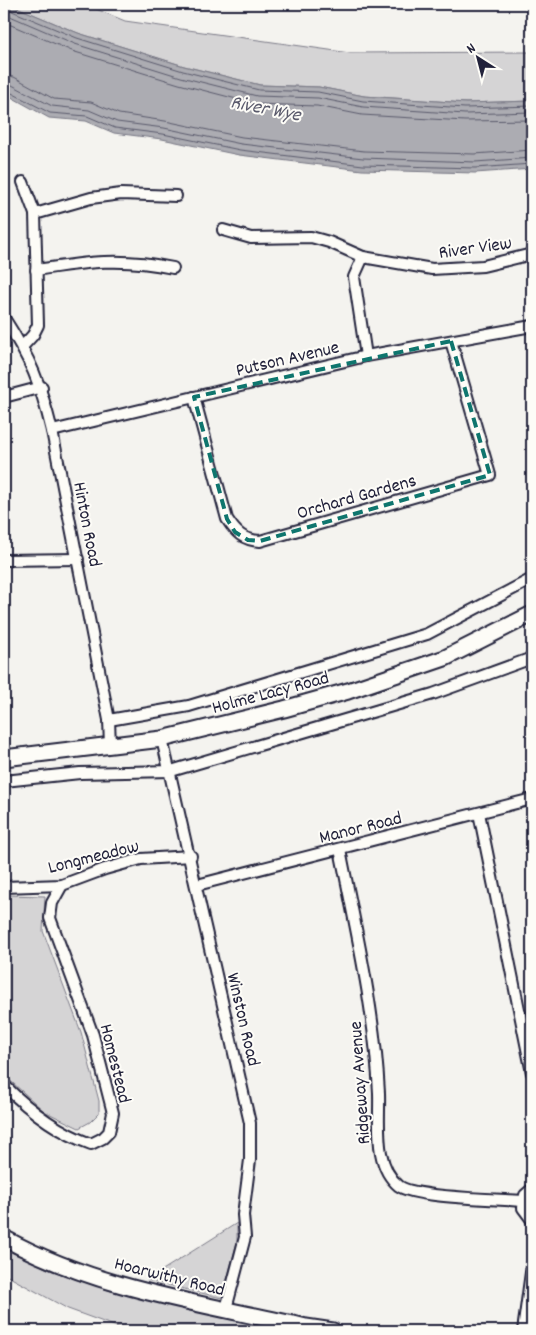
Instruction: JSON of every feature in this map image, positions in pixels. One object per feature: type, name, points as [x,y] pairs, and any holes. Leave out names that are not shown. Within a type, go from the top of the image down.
[{"type":"street","points":[[22,347],[33,336],[38,326],[35,214],[23,182]]},
{"type":"street","points":[[35,214],[91,198],[121,194],[176,196]]},
{"type":"street","name":"River View","points":[[223,230],[251,238],[311,237],[329,242],[363,257],[413,267],[455,270],[483,266],[532,254]]},
{"type":"street","points":[[363,257],[354,276],[366,356]]},
{"type":"street","points":[[36,270],[117,260],[173,268]]},
{"type":"street","name":"Hinton Road","points":[[4,318],[22,347],[42,387],[109,720],[110,745]]},
{"type":"street","name":"Putson Avenue","points":[[52,430],[366,356],[532,326]]},
{"type":"street","name":"Orchard Gardens","points":[[194,397],[227,519],[235,532],[248,540],[260,541],[490,475],[452,341]]},
{"type":"street","points":[[4,397],[42,387]]},
{"type":"street","points":[[4,560],[78,559]]},
{"type":"street","points":[[109,720],[189,706],[427,634],[532,579]]},
{"type":"street","name":"Holme Lacy Road","points":[[4,758],[162,739],[284,709],[396,675],[470,646],[532,614]]},
{"type":"street","points":[[4,781],[80,773],[171,771],[433,694],[532,658]]},
{"type":"street","name":"Winston Road","points":[[162,739],[191,856],[250,1123],[250,1160],[243,1215],[246,1237],[226,1309]]},
{"type":"street","name":"Manor Road","points":[[196,885],[532,799]]},
{"type":"street","points":[[479,813],[529,1048],[532,1073]]},
{"type":"street","name":"Ridgeway Avenue","points":[[340,849],[366,979],[377,1056],[382,1161],[392,1179],[402,1188],[420,1193],[523,1201]]},
{"type":"street","name":"Longmeadow","points":[[4,887],[62,885],[105,868],[141,859],[191,856]]},
{"type":"street","name":"Homestead","points":[[4,1085],[51,1124],[74,1138],[91,1144],[109,1132],[113,1113],[93,1035],[50,918],[52,903],[62,885]]},
{"type":"street","points":[[532,1189],[523,1201],[526,1214],[532,1220]]},
{"type":"street","name":"Hoarwithy Road","points":[[4,1238],[31,1253],[80,1272],[128,1286],[333,1331]]},
{"type":"street","points":[[523,1331],[532,1265]]},
{"type":"highlighted area","points":[[451,341],[490,475],[260,541],[248,540],[235,532],[227,519],[194,397]]},
{"type":"shaded area","points":[[9,4],[84,4],[125,21],[350,53],[532,52],[532,101],[466,103],[364,96],[319,87],[260,85],[184,66],[78,33]]},
{"type":"shaded area","points":[[4,895],[45,896],[43,931],[81,1032],[99,1101],[99,1113],[90,1122],[79,1128],[44,1111],[4,1075]]},
{"type":"shaded area","points":[[237,1223],[237,1242],[222,1298],[147,1280]]},
{"type":"shaded area","points":[[4,1249],[50,1270],[111,1291],[286,1331],[128,1331],[68,1309],[4,1274]]},
{"type":"water","name":"River Wye","points":[[4,4],[9,4],[78,33],[184,66],[260,85],[319,87],[364,96],[466,103],[532,101],[532,169],[475,173],[362,170],[239,155],[162,139],[114,133],[86,121],[49,118],[4,93]]}]
